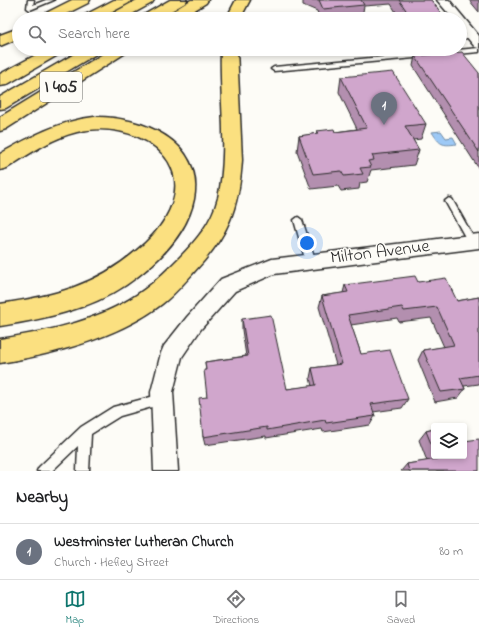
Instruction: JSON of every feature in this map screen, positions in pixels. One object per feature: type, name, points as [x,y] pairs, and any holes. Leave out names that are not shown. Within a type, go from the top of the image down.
[{"type":"highway","points":[[58,12],[83,0]]},
{"type":"highway","points":[[101,12],[124,0]]},
{"type":"highway","points":[[125,12],[147,0]]},
{"type":"highway","points":[[159,12],[180,0]]},
{"type":"highway","points":[[181,12],[201,0]]},
{"type":"highway","points":[[237,12],[243,0]]},
{"type":"highway","points":[[0,41],[12,35]]},
{"type":"highway","name":"I 405","points":[[0,66],[18,56]]},
{"type":"highway","points":[[0,80],[45,56]]},
{"type":"highway","points":[[0,104],[83,56]]},
{"type":"highway","name":"I 405","points":[[0,125],[111,56]]},
{"type":"highway","points":[[0,351],[30,347],[102,324],[129,312],[153,296],[173,279],[209,240],[221,219],[228,198],[231,173],[233,133],[229,56]]},
{"type":"highway","points":[[0,163],[33,144],[74,126],[99,122],[113,123],[140,130],[162,141],[174,151],[182,165],[185,180],[179,210],[172,226],[132,268],[97,290],[69,301],[39,309],[0,315]]},
{"type":"street","points":[[443,0],[453,12]]},
{"type":"street","name":"Milton Avenue","points":[[166,471],[162,392],[172,353],[194,323],[228,285],[272,266],[475,242]]},
{"type":"lane","points":[[31,0],[30,8],[51,0]]},
{"type":"lane","points":[[467,51],[479,50]]},
{"type":"lane","points":[[274,69],[414,56]]},
{"type":"lane","points":[[449,201],[475,242]]},
{"type":"lane","points":[[298,220],[310,262]]},
{"type":"lane","points":[[43,471],[85,431],[117,411],[162,399]]},
{"type":"lane","points":[[83,471],[85,431]]},
{"type":"water","points":[[441,131],[446,138],[453,137],[457,144],[445,145],[439,142],[432,132]]},
{"type":"building","points":[[319,0],[361,0],[364,5],[323,9]]},
{"type":"building","points":[[399,0],[431,0],[440,12],[407,12]]},
{"type":"building","points":[[415,56],[465,56],[479,73],[479,152]]},
{"type":"building","points":[[393,72],[426,124],[405,126],[419,150],[372,155],[374,160],[368,161],[371,167],[360,168],[363,174],[344,176],[341,171],[313,174],[299,136],[318,133],[317,131],[334,129],[335,132],[367,128],[341,77]]},
{"type":"building","points":[[415,276],[418,282],[446,278],[457,301],[479,297],[479,375],[460,378],[465,389],[441,392],[423,350],[454,345],[437,307],[404,311],[402,307],[348,315],[361,354],[390,350],[408,399],[371,404],[375,416],[326,423],[325,420],[267,430],[267,427],[203,437],[199,398],[207,397],[204,370],[206,370],[205,362],[248,356],[242,319],[271,315],[287,389],[316,385],[312,368],[342,364],[322,296],[348,292],[345,285]]},
{"type":"building","points":[[431,430],[431,444],[426,431]]},
{"type":"building","points":[[479,439],[479,471],[409,471],[407,464],[437,459],[467,459],[467,441]]},
{"type":"place","name":"Westminster Lutheran Church","points":[[384,125]]}]
